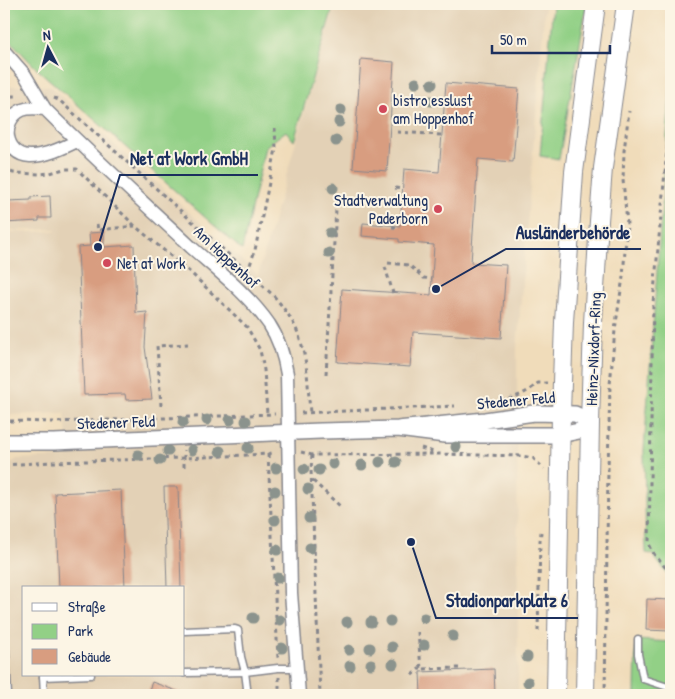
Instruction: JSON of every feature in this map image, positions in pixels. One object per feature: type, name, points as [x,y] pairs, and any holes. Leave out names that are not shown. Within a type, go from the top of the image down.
[{"type":"main road","name":"Heinz-Nixdorf-Ring","points":[[556,695],[560,435],[564,322],[574,172],[596,4]]},
{"type":"main road","name":"Heinz-Nixdorf-Ring","points":[[585,695],[593,323],[603,168],[626,4]]},
{"type":"street","name":"Am Hoppenhof","points":[[4,51],[25,75],[45,109],[77,141],[236,287],[262,314],[270,325],[284,360],[287,374],[289,432]]},
{"type":"street","points":[[45,109],[28,108],[16,113],[11,118],[8,124],[7,135],[12,149],[16,153],[36,156],[60,149],[77,141]]},
{"type":"street","name":"Stedener Feld","points":[[4,442],[61,442],[398,429],[534,413],[561,413],[581,416],[590,423],[580,431],[560,435],[445,435],[398,429]]},
{"type":"street","points":[[289,432],[291,593],[299,695]]},
{"type":"lane","points":[[4,620],[8,695]]},
{"type":"lane","points":[[185,631],[238,630],[247,688],[246,695]]},
{"type":"lane","points":[[638,639],[638,654],[643,678],[671,688]]},
{"type":"lane","points":[[185,673],[245,672],[278,668],[298,668]]},
{"type":"lane","points":[[43,676],[44,695]]},
{"type":"path","points":[[671,106],[653,303],[650,544],[654,554],[671,574]]},
{"type":"path","points":[[250,265],[255,250],[276,149],[275,128]]},
{"type":"path","points":[[397,132],[442,135]]},
{"type":"path","points":[[4,168],[12,173],[38,174],[64,169],[77,169],[135,226],[191,273],[247,326],[260,350],[264,370],[267,414]]},
{"type":"path","points":[[605,695],[610,385],[615,330],[623,277],[626,224],[623,180]]},
{"type":"path","points":[[395,188],[402,189]]},
{"type":"path","points":[[326,374],[336,209]]},
{"type":"path","points":[[97,224],[98,230],[135,226]]},
{"type":"path","points":[[392,227],[400,228]]},
{"type":"path","points":[[388,263],[409,265],[424,278],[432,279]]},
{"type":"path","points":[[384,267],[393,293]]},
{"type":"path","points":[[161,406],[157,346],[188,344]]},
{"type":"path","points":[[499,401],[518,396],[530,390],[538,383]]},
{"type":"path","points":[[10,420],[54,422],[463,406]]},
{"type":"path","points":[[4,465],[268,454],[276,593],[279,695]]},
{"type":"path","points":[[320,695],[312,455],[439,454],[522,456],[533,458],[544,470]]},
{"type":"path","points":[[312,481],[341,507]]},
{"type":"path","points":[[538,631],[539,557]]},
{"type":"path","points":[[418,632],[421,669]]},
{"type":"path","points":[[412,675],[419,669],[459,668]]},
{"type":"shaded area","points":[[335,4],[545,4],[517,348],[518,695],[4,695],[4,468],[17,459],[68,457],[65,413],[4,415],[4,233],[56,231],[56,229],[4,231],[4,90],[9,86],[50,86],[258,275]]},
{"type":"green space","points":[[4,4],[334,4],[294,141],[286,131],[265,147],[242,250],[35,67],[4,34]]},
{"type":"green space","points":[[553,4],[587,4],[559,159],[540,156]]},
{"type":"green space","points":[[671,80],[671,579],[652,554],[646,553],[644,450]]},
{"type":"green space","points":[[636,640],[671,642],[671,695],[635,695]]},
{"type":"building","points":[[361,59],[394,62],[387,171],[353,168]]},
{"type":"building","name":"Stadtverwaltung Paderborn","points":[[446,83],[519,89],[513,162],[478,159],[471,263],[506,265],[501,338],[413,332],[410,367],[337,362],[342,289],[431,295],[434,245],[399,242],[399,239],[362,236],[363,223],[400,226],[404,169],[439,172]]},
{"type":"building","points":[[50,196],[51,218],[39,218],[39,221],[4,223],[4,210],[9,209],[8,201],[31,200],[31,197]]},
{"type":"building","points":[[104,232],[104,247],[134,245],[136,313],[147,312],[145,347],[152,399],[126,400],[125,394],[84,395],[78,247],[90,246],[89,233]]},
{"type":"building","points":[[164,487],[178,487],[181,586],[167,586]]},
{"type":"building","points":[[121,490],[125,586],[59,586],[55,493]]},
{"type":"building","points":[[647,599],[671,600],[669,631],[646,630]]},
{"type":"building","points":[[494,669],[495,695],[421,695],[420,672]]},
{"type":"building","points":[[152,682],[185,694],[185,695],[147,695]]},
{"type":"place","name":"bistro esslust am Hoppenhof","points":[[383,109]]},
{"type":"place","name":"Stadtverwaltung Paderborn","points":[[438,209]]},
{"type":"place","name":"Net at Work GmbH","points":[[98,247]]},
{"type":"place","name":"Net at Work","points":[[107,263]]},
{"type":"place","name":"Ausländerbehörde","points":[[436,289]]},
{"type":"place","name":"Stadionparkplatz 6","points":[[411,542]]}]
